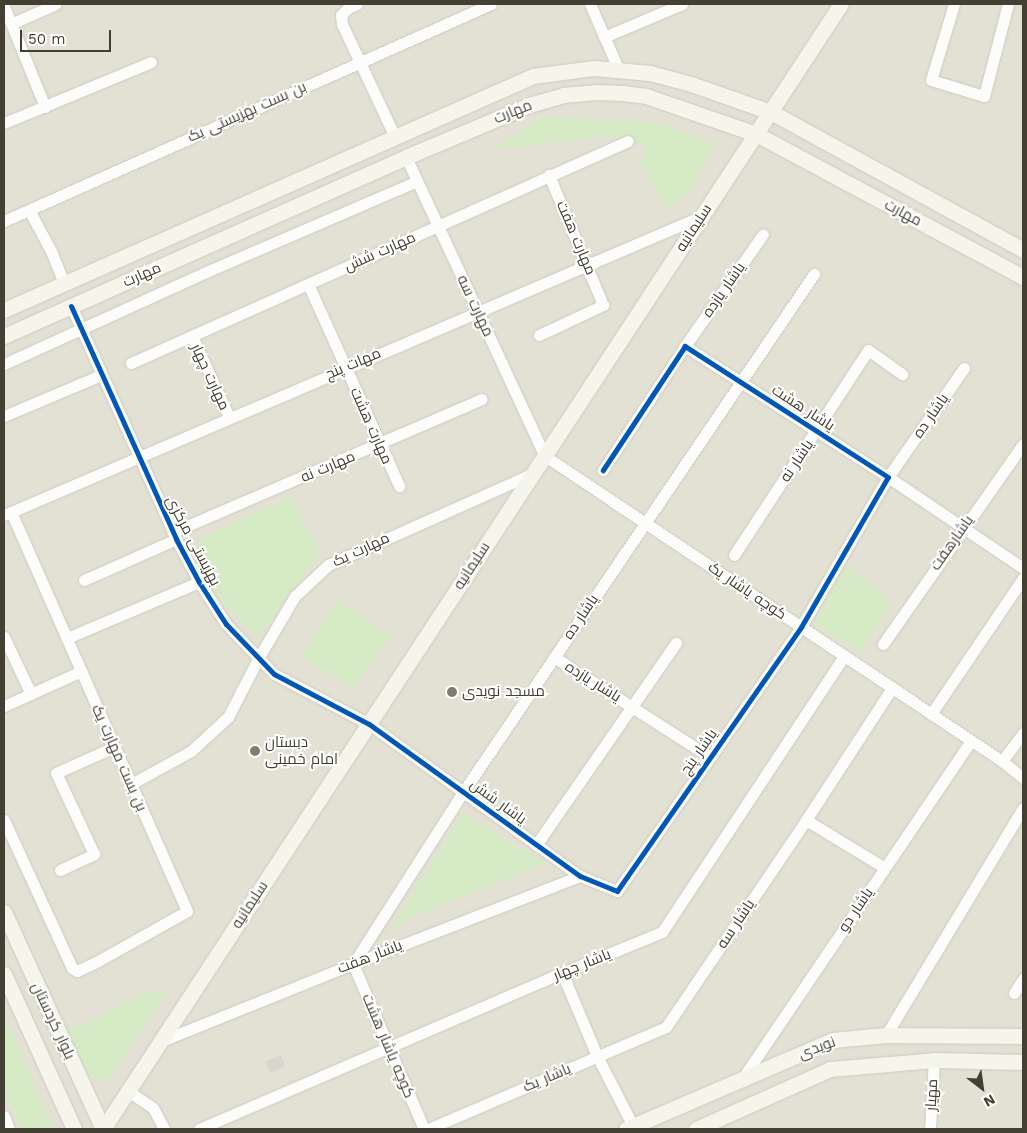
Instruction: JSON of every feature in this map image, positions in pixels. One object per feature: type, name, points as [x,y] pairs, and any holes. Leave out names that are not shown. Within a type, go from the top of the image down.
[{"type":"main road","name":"سلیمانیه","points":[[103,1129],[771,112],[838,5]]},
{"type":"main road","name":"مهارت","points":[[4,310],[533,76],[569,70],[618,68],[650,73],[691,84],[771,112],[1023,250]]},
{"type":"main road","name":"مهارت","points":[[4,336],[406,157],[529,105],[563,95],[596,92],[646,96],[756,134],[1023,277]]},
{"type":"main road","points":[[395,137],[406,157]]},
{"type":"main road","points":[[64,284],[71,306]]},
{"type":"main road","name":"بلوار کردستان","points":[[4,912],[103,1129]]},
{"type":"main road","name":"بلوار کردستان","points":[[4,974],[74,1129]]},
{"type":"main road","name":"نویدی","points":[[629,1128],[833,1040],[886,1035],[1023,1036]]},
{"type":"main road","name":"نویدی","points":[[696,1129],[830,1069],[934,1060],[1023,1062]]},
{"type":"street","points":[[11,24],[56,4]]},
{"type":"street","points":[[357,4],[348,8],[341,15],[342,24],[395,137]]},
{"type":"street","name":"بن بست بهزیستی یک","points":[[4,221],[491,4]]},
{"type":"street","points":[[590,4],[618,68]]},
{"type":"street","points":[[604,37],[682,4]]},
{"type":"street","points":[[954,4],[931,80],[984,96],[1008,4]]},
{"type":"street","points":[[4,6],[45,107]]},
{"type":"street","points":[[4,124],[150,62]]},
{"type":"street","name":"مهارت شش","points":[[131,363],[628,141]]},
{"type":"street","name":"مهارت سه","points":[[406,157],[545,456]]},
{"type":"street","name":"مهارت هفت","points":[[539,335],[602,305],[587,264],[549,175]]},
{"type":"street","points":[[4,364],[81,328],[417,181]]},
{"type":"street","points":[[29,210],[51,251],[64,284]]},
{"type":"street","name":"مهات پنج","points":[[7,513],[702,216]]},
{"type":"street","name":"یاشار یازده","points":[[685,346],[763,234]]},
{"type":"street","name":"یاشار ده","points":[[353,964],[463,792],[814,274]]},
{"type":"street","name":"مهارت هشت","points":[[308,284],[399,486]]},
{"type":"street","name":"بهزیستی مرکزی","points":[[71,306],[175,535],[199,582],[226,624],[274,674],[369,724]]},
{"type":"street","name":"مهارت چهار","points":[[192,336],[229,417]]},
{"type":"street","points":[[603,470],[685,346]]},
{"type":"street","name":"یاشار هشت","points":[[685,346],[888,478]]},
{"type":"street","name":"یاشار نه","points":[[734,555],[817,431],[868,350],[902,374]]},
{"type":"street","name":"یاشار ده","points":[[888,478],[964,368]]},
{"type":"street","points":[[4,416],[101,375]]},
{"type":"street","name":"مهارت نه","points":[[84,580],[175,535],[482,400]]},
{"type":"street","name":"یاشارهفت","points":[[883,644],[1023,444]]},
{"type":"street","name":"کوچه یاشار یک","points":[[545,456],[932,714],[1023,778]]},
{"type":"street","name":"مهارت یک","points":[[131,784],[191,751],[228,717],[258,658],[295,596],[328,565],[534,473]]},
{"type":"street","points":[[801,627],[888,478],[1023,568]]},
{"type":"street","name":"بن بست مهارت یک","points":[[4,820],[72,968],[78,971],[98,962],[187,912],[67,638],[7,513]]},
{"type":"street","points":[[932,714],[1023,578]]},
{"type":"street","points":[[67,638],[199,582]]},
{"type":"street","name":"یاشار پنج","points":[[617,891],[801,627]]},
{"type":"street","points":[[4,637],[31,694]]},
{"type":"street","points":[[536,845],[676,643]]},
{"type":"street","name":"یاشار چهار","points":[[199,1129],[662,932],[844,656]]},
{"type":"street","name":"یاشار یازده","points":[[554,657],[710,757]]},
{"type":"street","points":[[4,706],[81,671]]},
{"type":"street","name":"یاشار سه","points":[[666,1027],[806,820],[892,688]]},
{"type":"street","name":"یاشار شش","points":[[369,724],[580,876],[617,891]]},
{"type":"street","points":[[1002,762],[1023,733]]},
{"type":"street","name":"یاشار دو","points":[[741,1080],[971,741]]},
{"type":"street","points":[[60,870],[94,854],[56,773],[114,747]]},
{"type":"street","points":[[886,1035],[1023,808]]},
{"type":"street","points":[[806,820],[885,868]]},
{"type":"street","name":"یاشار هفت","points":[[161,1041],[580,876]]},
{"type":"street","name":"کوچه یاشار هشت","points":[[353,964],[424,1129]]},
{"type":"street","points":[[562,973],[629,1128]]},
{"type":"street","points":[[1014,993],[1023,979]]},
{"type":"street","name":"یاشار یک","points":[[428,1129],[666,1027]]},
{"type":"street","name":"مهیار","points":[[930,1129],[934,1060]]},
{"type":"street","points":[[128,1091],[153,1108],[164,1129]]},
{"type":"street","points":[[4,1116],[10,1129]]},
{"type":"shaded area","points":[[4,4],[1023,4],[1023,1129],[4,1129]]},
{"type":"green space","points":[[544,117],[659,123],[715,144],[691,191],[667,208],[641,163],[647,144],[604,136],[495,149]]},
{"type":"green space","points":[[290,497],[321,551],[257,639],[218,595],[196,541]]},
{"type":"green space","points":[[845,566],[892,601],[861,653],[815,624]]},
{"type":"green space","points":[[338,599],[390,635],[354,688],[300,656]]},
{"type":"green space","points":[[463,813],[546,863],[407,919],[386,935]]},
{"type":"green space","points":[[167,991],[107,1080],[88,1074],[67,1027],[84,1025],[146,992]]},
{"type":"green space","points":[[4,1013],[54,1129],[21,1129],[4,1090]]},
{"type":"building","points":[[281,1055],[285,1066],[270,1073],[265,1062]]},
{"type":"cycle path","points":[[71,306],[176,539],[199,582],[226,624],[274,674],[369,724],[580,876],[617,891],[801,627],[888,477],[685,346],[603,470]]},
{"type":"place","name":"مسجد نویدی","points":[[452,692]]},
{"type":"place","name":"دبستان امام خمینی","points":[[255,751]]}]
